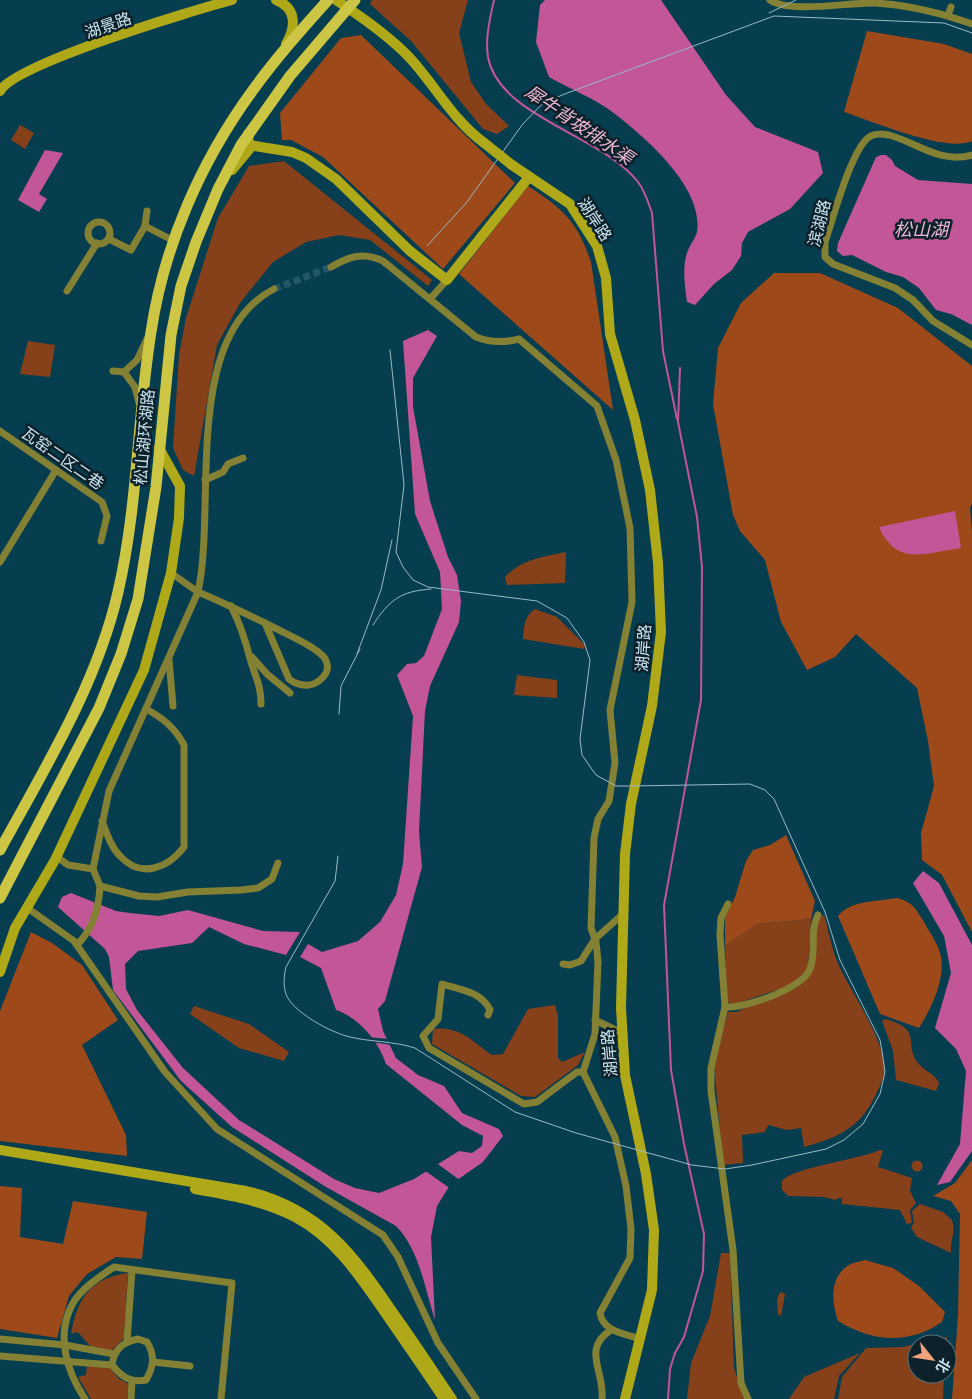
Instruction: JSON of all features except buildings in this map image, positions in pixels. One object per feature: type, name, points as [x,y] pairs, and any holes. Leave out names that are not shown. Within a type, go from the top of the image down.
[{"type":"main road","name":"松山湖环湖路","points":[[0,850],[80,700],[101,647],[118,594],[128,540],[150,332],[161,280],[174,241],[198,180],[223,134],[279,57],[328,0]]},
{"type":"main road","name":"松山湖环湖路","points":[[0,898],[94,717],[120,654],[138,599],[145,562],[160,448],[171,335],[181,286],[196,242],[218,189],[248,134],[290,76],[352,4]]},
{"type":"street","name":"湖景路","points":[[0,91],[17,76],[42,63],[192,11],[232,0]]},
{"type":"street","points":[[276,0],[290,10],[294,19],[289,40],[279,57]]},
{"type":"street","name":"湖岸路","points":[[336,0],[352,4],[409,57],[456,118],[482,142],[529,177],[570,204],[597,246],[606,278],[610,334],[635,420],[650,490],[658,563],[661,632],[652,706],[631,804],[625,854],[622,1033],[626,1082],[646,1174],[654,1230],[652,1290],[625,1399]]},
{"type":"street","points":[[770,0],[774,3],[791,6],[903,3],[972,24]]},
{"type":"street","points":[[948,16],[951,7]]},
{"type":"street","points":[[248,134],[247,141],[255,147],[292,152],[306,158],[336,179],[410,251],[446,280]]},
{"type":"street","name":"滨湖路","points":[[972,155],[956,158],[944,157],[888,135],[881,134],[870,137],[861,146],[848,174],[825,242],[824,254],[837,267],[904,294],[933,321],[972,345]]},
{"type":"street","points":[[218,189],[255,147]]},
{"type":"street","points":[[430,300],[529,177]]},
{"type":"street","points":[[110,238],[131,250],[145,226],[147,211]]},
{"type":"street","points":[[97,243],[87,234],[93,224],[100,223],[107,227],[111,234],[110,238]]},
{"type":"street","points":[[145,226],[174,241]]},
{"type":"street","points":[[67,292],[97,243],[107,241],[110,238]]},
{"type":"street","points":[[331,267],[354,256],[374,256],[383,261],[476,337],[486,341],[505,343],[519,339],[597,406],[616,460],[630,528],[632,602],[610,710],[615,763],[609,801],[598,819],[594,838],[591,928],[596,939],[598,962],[595,1034],[582,1072],[616,1137],[626,1186],[631,1229],[630,1258],[600,1313],[602,1321],[611,1330],[640,1339]]},
{"type":"street","points":[[77,945],[84,938],[95,917],[100,895],[100,886],[93,869],[101,821],[109,791],[198,592],[203,569],[205,480],[215,376],[230,334],[250,305],[259,296],[274,289]]},
{"type":"street","points":[[112,371],[124,372],[137,360],[150,332]]},
{"type":"street","points":[[124,372],[135,387],[141,418]]},
{"type":"street","name":"瓦窑二区二巷","points":[[0,431],[102,502],[107,516],[101,541]]},
{"type":"street","points":[[0,972],[26,907],[56,856],[144,670],[171,573],[179,518],[180,486],[160,448]]},
{"type":"street","points":[[205,480],[223,472],[228,464],[243,458]]},
{"type":"street","points":[[0,562],[56,470]]},
{"type":"street","points":[[171,573],[198,592],[265,623],[310,646],[324,656],[328,665],[326,672],[316,684],[304,686],[296,684],[290,679],[265,623]]},
{"type":"street","points":[[231,606],[243,628],[261,688],[261,704]]},
{"type":"street","points":[[250,655],[267,674],[290,693]]},
{"type":"street","points":[[169,657],[173,706]]},
{"type":"street","points":[[101,821],[112,845],[121,858],[139,868],[150,869],[163,866],[184,847],[184,745],[177,732],[160,716],[146,709]]},
{"type":"street","points":[[56,856],[68,864],[93,869]]},
{"type":"street","points":[[100,886],[140,896],[157,897],[188,892],[258,888],[272,879],[278,863]]},
{"type":"street","points":[[728,904],[721,918],[720,935],[725,1007],[711,1068],[711,1091],[733,1250],[740,1375],[741,1383],[748,1399]]},
{"type":"street","points":[[26,907],[77,945],[165,1072],[217,1129],[295,1177],[388,1240],[398,1256],[438,1343],[476,1399]]},
{"type":"street","points":[[563,964],[570,965],[581,961],[596,939],[624,912]]},
{"type":"street","points":[[725,1007],[743,1006],[776,992],[786,991],[804,979],[812,962],[814,923],[818,915]]},
{"type":"street","points":[[0,951],[10,946]]},
{"type":"street","points":[[488,1015],[490,1010],[486,1000],[469,992],[442,984],[438,1020],[423,1036],[429,1048],[524,1104],[538,1102],[577,1072],[582,1072]]},
{"type":"street","points":[[595,1020],[622,1033]]},
{"type":"street","points":[[0,1150],[246,1191],[265,1195],[304,1213],[338,1239],[362,1268],[452,1399]]},
{"type":"street","points":[[0,1155],[234,1197],[275,1208],[296,1217],[328,1241],[360,1276],[444,1399]]},
{"type":"street","points":[[85,1399],[66,1362],[67,1319],[73,1303],[94,1280],[114,1268],[232,1283],[221,1399]]},
{"type":"street","points":[[127,1342],[132,1270]]},
{"type":"street","points":[[602,1399],[595,1348],[599,1337],[611,1330]]},
{"type":"street","points":[[0,1356],[112,1365],[119,1374],[132,1381],[146,1380],[152,1369],[154,1352],[147,1342],[138,1339],[127,1342],[114,1354],[112,1365]]},
{"type":"street","points":[[0,1340],[65,1345],[87,1351],[114,1354]]},
{"type":"street","points":[[86,1362],[87,1351]]},
{"type":"street","points":[[153,1362],[190,1366]]},
{"type":"street","points":[[131,1399],[132,1381]]},
{"type":"shaded area","points":[[372,0],[468,0],[459,33],[471,82],[486,104],[509,126],[497,134],[483,129],[411,41],[370,4]]},
{"type":"shaded area","points":[[867,31],[944,44],[972,54],[972,141],[960,144],[927,139],[844,112]]},
{"type":"shaded area","points":[[361,35],[515,183],[443,269],[323,157],[291,140],[282,140],[280,113],[341,38]]},
{"type":"shaded area","points":[[20,125],[34,133],[25,149],[11,140]]},
{"type":"shaded area","points":[[284,161],[432,280],[428,286],[370,240],[339,235],[306,242],[273,262],[240,303],[217,345],[194,476],[183,470],[173,448],[179,355],[186,318],[218,218],[249,166]]},
{"type":"shaded area","points":[[528,186],[560,209],[574,226],[586,248],[591,262],[613,410],[459,274]]},
{"type":"shaded area","points":[[774,273],[820,273],[898,308],[972,366],[972,503],[970,508],[972,532],[972,932],[942,875],[922,860],[921,833],[934,786],[928,741],[917,688],[856,634],[835,657],[807,670],[781,622],[765,560],[740,531],[733,515],[713,404],[718,348],[741,303]]},
{"type":"shaded area","points":[[28,341],[55,345],[50,377],[20,374]]},
{"type":"shaded area","points":[[566,552],[565,583],[507,585],[505,577],[518,566],[541,557]]},
{"type":"shaded area","points":[[535,609],[557,617],[585,645],[584,649],[523,639],[527,618]]},
{"type":"shaded area","points":[[517,675],[557,680],[557,698],[514,695]]},
{"type":"shaded area","points":[[786,835],[815,901],[811,919],[757,924],[725,946],[725,918],[735,897],[746,861],[753,850],[770,845]]},
{"type":"shaded area","points":[[896,898],[910,903],[916,909],[934,939],[941,957],[942,966],[939,985],[919,1028],[880,1014],[838,916],[843,911],[857,904]]},
{"type":"shaded area","points":[[824,915],[839,966],[868,1019],[881,1049],[884,1074],[880,1085],[866,1112],[859,1120],[834,1137],[804,1147],[801,1128],[787,1130],[768,1125],[765,1132],[742,1135],[743,1163],[723,1165],[714,1065],[728,1012],[737,1012],[751,1004],[795,989],[806,980],[819,918]]},
{"type":"shaded area","points":[[811,919],[808,970],[788,988],[732,1005],[727,1001],[725,946],[757,924]]},
{"type":"shaded area","points":[[31,932],[52,943],[82,965],[118,1020],[82,1045],[126,1135],[127,1156],[0,1141],[0,1011]]},
{"type":"shaded area","points":[[555,1005],[558,1016],[558,1058],[562,1062],[585,1052],[578,1065],[535,1097],[521,1096],[432,1044],[433,1029],[450,1029],[465,1035],[492,1055],[503,1054],[528,1009]]},
{"type":"shaded area","points":[[194,1006],[249,1024],[289,1052],[284,1061],[239,1048],[190,1014]]},
{"type":"shaded area","points":[[885,1019],[897,1023],[909,1033],[915,1058],[939,1083],[936,1091],[896,1080],[893,1051],[882,1021]]},
{"type":"shaded area","points":[[880,1150],[883,1151],[878,1167],[912,1178],[910,1191],[916,1203],[910,1210],[912,1223],[907,1224],[900,1210],[842,1204],[842,1198],[835,1200],[824,1197],[788,1196],[782,1190],[782,1181],[789,1176]]},
{"type":"shaded area","points":[[917,1160],[923,1166],[917,1172],[911,1166]]},
{"type":"shaded area","points":[[972,1160],[972,1399],[952,1399],[953,1384],[957,1384],[960,1214],[951,1201],[933,1196],[955,1183]]},
{"type":"shaded area","points":[[0,1186],[22,1188],[20,1237],[63,1244],[73,1201],[147,1212],[142,1259],[116,1257],[87,1274],[69,1296],[57,1338],[0,1329]]},
{"type":"shaded area","points":[[920,1204],[943,1212],[952,1220],[951,1253],[917,1237],[911,1228],[914,1222],[912,1211]]},
{"type":"shaded area","points":[[721,1253],[730,1253],[734,1368],[744,1399],[687,1399],[691,1363],[710,1316]]},
{"type":"shaded area","points":[[865,1260],[893,1268],[919,1286],[945,1312],[942,1322],[916,1334],[890,1338],[864,1333],[838,1321],[833,1300],[834,1285],[841,1272],[852,1264]]},
{"type":"shaded area","points":[[128,1273],[124,1338],[111,1351],[90,1346],[78,1332],[71,1334],[77,1310],[88,1292],[104,1280]]},
{"type":"shaded area","points":[[780,1292],[785,1294],[781,1316],[778,1314],[777,1299]]},
{"type":"shaded area","points":[[907,1346],[907,1384],[944,1384],[943,1399],[838,1399],[842,1377],[866,1348]]},
{"type":"shaded area","points":[[860,1353],[839,1376],[834,1399],[789,1399],[804,1377]]},
{"type":"shaded area","points":[[87,1366],[110,1368],[119,1379],[129,1384],[127,1399],[91,1399],[78,1377],[86,1375]]},
{"type":"water","points":[[545,0],[661,0],[726,95],[755,127],[818,152],[823,173],[790,209],[748,232],[742,243],[741,256],[732,270],[714,284],[695,305],[687,302],[684,278],[687,253],[697,232],[697,215],[692,198],[670,166],[628,124],[600,104],[549,77],[536,42],[540,5]]},
{"type":"water","points":[[45,150],[63,153],[39,194],[47,199],[39,212],[18,200]]},
{"type":"water","name":"松山湖","points":[[886,155],[895,166],[918,180],[972,184],[972,325],[951,314],[936,310],[919,288],[903,277],[886,272],[852,255],[843,256],[837,251],[838,243],[876,157]]},
{"type":"water","points":[[428,330],[437,336],[413,378],[413,407],[430,501],[448,557],[457,575],[461,601],[459,622],[430,686],[425,711],[419,831],[422,867],[385,1001],[378,1009],[383,1031],[396,1058],[418,1075],[444,1086],[462,1113],[499,1129],[503,1136],[483,1162],[450,1185],[437,1206],[431,1237],[435,1320],[416,1258],[404,1235],[396,1226],[326,1187],[232,1127],[181,1081],[113,990],[109,957],[105,949],[58,907],[62,897],[71,893],[116,911],[159,916],[188,910],[263,931],[300,932],[286,955],[244,944],[209,927],[192,943],[138,951],[125,964],[126,989],[137,1010],[183,1068],[239,1120],[334,1179],[355,1188],[379,1193],[414,1179],[459,1151],[472,1153],[482,1146],[483,1136],[462,1125],[386,1064],[373,1038],[367,1031],[352,1018],[336,1010],[321,968],[300,957],[308,944],[322,952],[358,941],[380,922],[396,895],[403,864],[413,716],[397,675],[407,664],[416,663],[424,656],[442,609],[440,572],[415,514],[403,341]]},
{"type":"water","points":[[955,511],[961,548],[924,554],[903,553],[886,540],[879,527]]},
{"type":"water","points":[[923,871],[939,883],[972,945],[972,1151],[950,1182],[937,1185],[960,1144],[966,1071],[956,1049],[935,1028],[951,973],[944,936],[913,883]]},
{"type":"pier","points":[[367,1037],[389,1039],[392,1045],[371,1042]]},
{"type":"pier","points":[[435,1162],[461,1181],[451,1189],[424,1170]]},
{"type":"waterway","name":"犀牛背坡排水渠","points":[[494,0],[488,28],[487,50],[496,78],[511,95],[531,111],[601,151],[622,166],[638,182],[644,193],[652,213],[663,351],[677,419]]},
{"type":"waterway","points":[[668,1399],[670,1369],[675,1353],[684,1337],[703,1271],[704,1234],[684,1144],[671,1070],[664,905],[701,700],[702,567],[697,517],[678,422],[680,368]]},
{"type":"tunnel","points":[[274,289],[331,267]]},
{"type":"tram line","points":[[769,13],[796,0]]},
{"type":"tram line","points":[[427,246],[467,202],[522,125],[541,105],[562,95],[774,16],[944,23],[972,33]]},
{"type":"tram line","points":[[338,856],[335,881],[286,967],[284,988],[290,1001],[296,1008],[314,1021],[342,1035],[415,1048],[515,1112],[576,1133],[692,1165],[725,1169],[826,1149],[844,1140],[863,1124],[880,1094],[885,1072],[880,1040],[840,960],[825,912],[774,799],[765,790],[750,784],[616,786],[596,775],[582,755],[580,739],[590,660],[584,642],[567,618],[537,601],[428,587],[413,580],[403,567],[396,552],[404,485],[390,350]]},
{"type":"tram line","points":[[357,654],[381,590],[392,540]]},
{"type":"tram line","points":[[373,625],[390,603],[397,598],[412,592],[431,589]]},
{"type":"tram line","points":[[339,714],[341,686],[360,649]]}]
